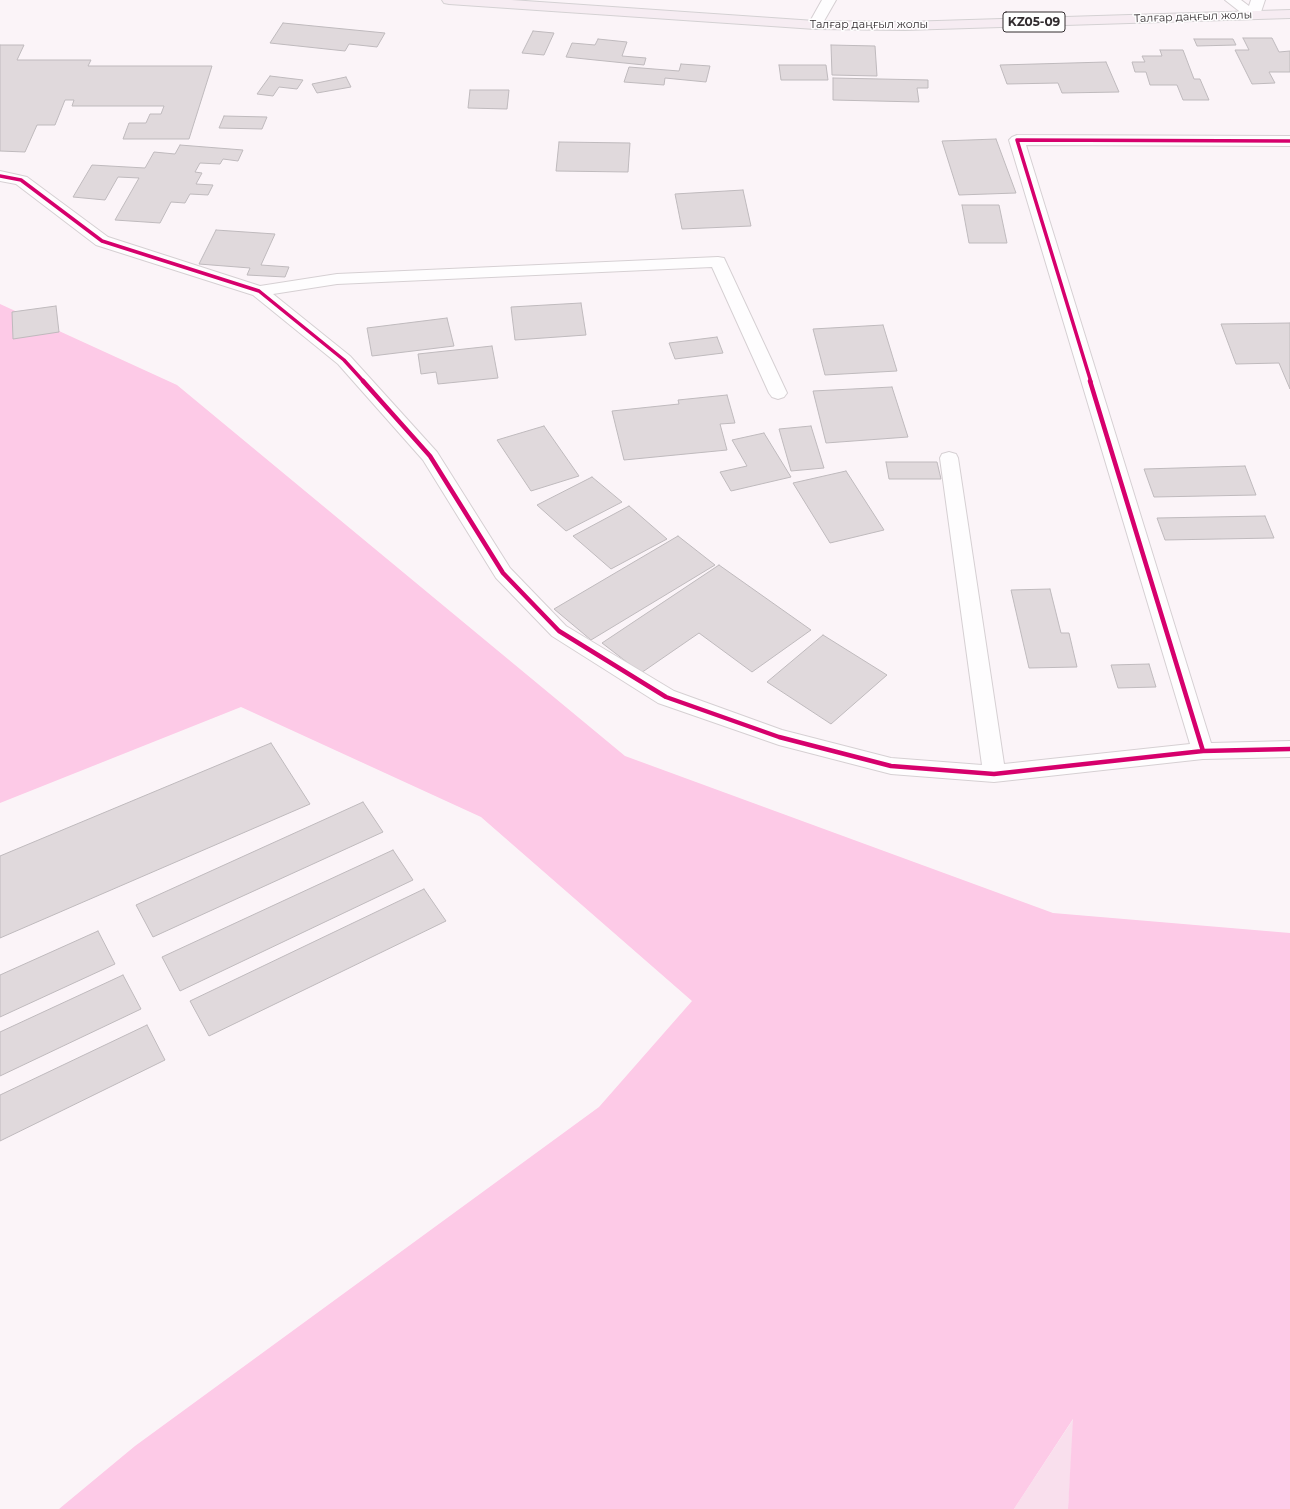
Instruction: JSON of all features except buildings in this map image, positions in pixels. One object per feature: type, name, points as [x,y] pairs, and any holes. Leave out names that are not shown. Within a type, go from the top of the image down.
[{"type":"main road","name":"Талғар даңғыл жолы","points":[[449,0],[815,25],[905,26],[1290,14]]},
{"type":"street","points":[[815,25],[829,0]]},
{"type":"street","points":[[1232,0],[1253,15],[1258,0]]},
{"type":"street","points":[[1203,751],[1017,140],[1290,141]]},
{"type":"street","points":[[0,176],[21,180],[102,241],[259,291],[344,360],[430,456],[502,573],[559,631],[666,697],[779,737],[890,766],[994,774],[1203,751],[1290,749]]},
{"type":"street","points":[[259,291],[337,279],[718,262],[778,393]]},
{"type":"street","points":[[949,458],[994,774]]},
{"type":"shaded area","points":[[0,304],[177,385],[625,756],[1053,913],[1290,933],[1290,1509],[1068,1509],[1073,1419],[1014,1509],[59,1509],[135,1446],[599,1107],[692,1001],[481,817],[241,707],[0,803]]},
{"type":"shaded area","points":[[1074,1418],[1068,1509],[1014,1509]]},
{"type":"cycle path","points":[[1203,751],[1017,140],[1290,141]]},
{"type":"cycle path","points":[[0,176],[21,180],[102,241],[259,291],[344,360],[430,456],[503,573],[559,631],[666,697],[779,737],[891,766],[994,774],[1203,751],[1290,749]]}]
